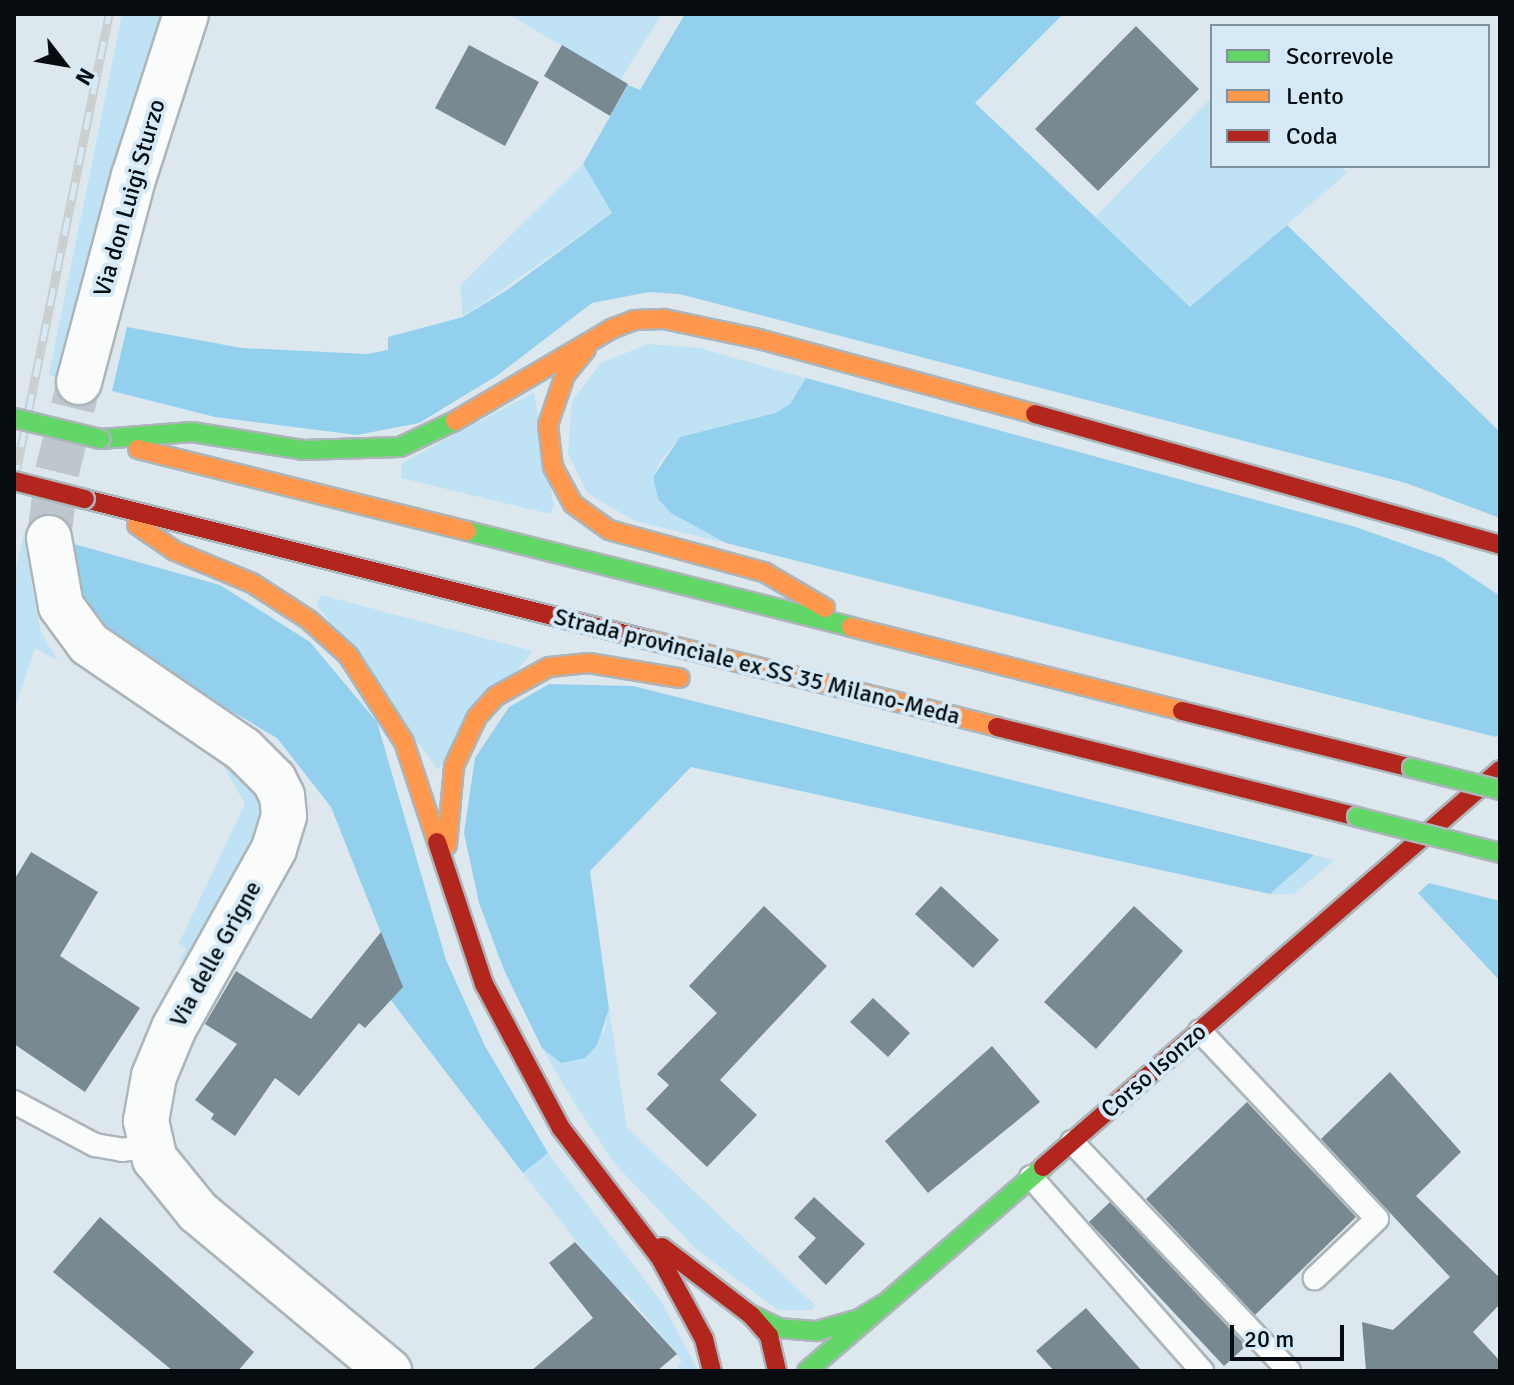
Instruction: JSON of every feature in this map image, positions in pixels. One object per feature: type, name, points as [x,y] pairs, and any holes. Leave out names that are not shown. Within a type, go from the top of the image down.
[{"type":"main road","points":[[100,439],[192,432],[303,450],[400,447],[487,406],[611,329],[634,320],[700,324],[1418,518],[1500,545]]},
{"type":"main road","points":[[611,329],[590,344],[565,375],[548,425],[553,467],[573,504],[627,538],[789,583],[869,632]]},
{"type":"main road","points":[[14,418],[1500,790]]},
{"type":"main road","name":"Strada provinciale ex SS 35 Milano-Meda","points":[[14,481],[1500,853]]},
{"type":"main road","points":[[85,499],[127,518],[175,551],[262,589],[309,620],[348,655],[404,742],[453,899],[484,984],[526,1068],[561,1128],[628,1215],[688,1306],[726,1354]]},
{"type":"main road","points":[[1418,518],[1500,566]]},
{"type":"main road","points":[[453,899],[447,842],[454,766],[477,717],[496,696],[549,667],[589,663],[627,665],[697,682]]},
{"type":"main road","points":[[768,692],[859,692]]},
{"type":"main road","name":"Corso Isonzo","points":[[807,1371],[1500,770]]},
{"type":"main road","points":[[628,1215],[751,1315],[769,1336],[777,1371]]},
{"type":"main road","points":[[751,1315],[779,1328],[817,1331],[859,1319],[884,1304]]},
{"type":"main road","points":[[688,1306],[712,1371]]},
{"type":"main road","points":[[796,1371],[825,1355]]},
{"type":"street","name":"Via don Luigi Sturzo","points":[[79,382],[134,176],[186,14]]},
{"type":"street","name":"Via delle Grigne","points":[[49,538],[61,606],[84,638],[117,667],[243,749],[274,780],[282,796],[284,816],[274,849],[174,1028],[154,1076],[146,1113],[150,1146],[165,1177],[198,1212],[389,1371]]},
{"type":"lane","points":[[1200,1031],[1377,1219],[1315,1278]]},
{"type":"lane","points":[[14,1102],[95,1145],[122,1150],[150,1146]]},
{"type":"lane","points":[[1072,1142],[1289,1371]]},
{"type":"lane","points":[[1031,1177],[1202,1371]]},
{"type":"shaded area","points":[[122,14],[165,14],[61,378],[49,375]]},
{"type":"shaded area","points":[[508,14],[662,14],[620,80]]},
{"type":"shaded area","points":[[685,14],[1063,14],[975,103],[1190,307],[1287,225],[1500,432],[1500,518],[1406,483],[679,294],[649,292],[592,303],[498,375],[419,423],[357,435],[215,417],[112,391],[127,327],[242,348],[367,354],[388,350],[388,337],[463,317],[507,290],[612,213],[583,164],[628,85],[640,90]]},
{"type":"shaded area","points":[[1210,99],[1210,168],[1342,168],[1347,173],[1191,307],[1093,219]]},
{"type":"shaded area","points":[[583,164],[612,213],[463,317],[460,286]]},
{"type":"shaded area","points":[[648,344],[699,348],[806,378],[790,404],[774,413],[680,437],[660,462],[653,477],[658,499],[671,513],[726,543],[635,521],[587,493],[568,453],[572,401],[601,363]]},
{"type":"shaded area","points":[[806,378],[1356,527],[1443,558],[1500,596],[1500,733],[1496,737],[726,543],[671,513],[658,499],[653,477],[680,437],[775,413],[790,404]]},
{"type":"shaded area","points":[[534,392],[554,506],[550,514],[401,478],[402,463]]},
{"type":"shaded area","points":[[24,532],[30,533],[31,579],[41,632],[58,661],[35,648],[14,710],[14,578]]},
{"type":"shaded area","points":[[74,544],[220,585],[310,642],[377,722],[446,960],[485,1046],[548,1153],[523,1173],[390,999],[402,986],[331,807],[277,738],[189,686],[91,615],[74,590],[69,554]]},
{"type":"shaded area","points":[[321,595],[533,651],[438,770],[317,605]]},
{"type":"shaded area","points":[[549,684],[633,686],[1314,855],[1270,894],[691,767],[590,871],[609,1009],[597,1045],[585,1058],[561,1063],[542,1048],[504,970],[479,903],[464,833],[475,758],[509,707]]},
{"type":"shaded area","points":[[218,756],[261,799],[262,825],[192,950],[177,965],[186,948],[179,943],[245,804]]},
{"type":"shaded area","points":[[1314,855],[1335,860],[1294,894],[1270,894]]},
{"type":"shaded area","points":[[1429,883],[1500,901],[1500,981],[1418,893]]},
{"type":"shaded area","points":[[609,1009],[627,1128],[815,1305],[812,1310],[778,1310],[696,1249],[615,1164],[542,1048],[604,1033]]},
{"type":"shaded area","points":[[548,1153],[663,1304],[698,1371],[676,1371],[682,1360],[625,1292],[619,1295],[523,1173]]},
{"type":"building","points":[[1136,26],[1199,89],[1098,191],[1035,129]]},
{"type":"building","points":[[469,45],[539,82],[505,146],[435,108]]},
{"type":"building","points":[[562,45],[628,84],[610,116],[544,76]]},
{"type":"building","points":[[31,852],[98,892],[60,956],[140,1008],[85,1092],[14,1044],[14,880]]},
{"type":"building","points":[[941,886],[999,940],[973,968],[915,914]]},
{"type":"building","points":[[764,906],[827,966],[720,1080],[757,1115],[707,1167],[646,1109],[669,1085],[657,1074],[717,1013],[689,986]]},
{"type":"building","points":[[1134,906],[1183,951],[1096,1049],[1044,1002]]},
{"type":"building","points":[[381,932],[403,987],[365,1028],[359,1023],[299,1096],[275,1078],[235,1136],[211,1119],[214,1114],[195,1100],[237,1044],[205,1024],[236,971],[311,1019]]},
{"type":"building","points":[[873,998],[910,1033],[888,1057],[850,1022]]},
{"type":"building","points":[[992,1046],[1040,1102],[928,1193],[885,1141]]},
{"type":"building","points":[[1390,1072],[1461,1152],[1416,1196],[1500,1278],[1500,1304],[1473,1332],[1500,1361],[1500,1371],[1366,1371],[1362,1322],[1393,1330],[1450,1277],[1321,1139]]},
{"type":"building","points":[[1247,1102],[1356,1217],[1255,1315],[1146,1199]]},
{"type":"building","points":[[814,1197],[865,1244],[826,1285],[798,1257],[816,1238],[794,1218]]},
{"type":"building","points":[[1110,1202],[1246,1346],[1224,1366],[1089,1222]]},
{"type":"building","points":[[100,1217],[254,1352],[238,1371],[173,1371],[53,1272]]},
{"type":"building","points":[[575,1242],[677,1354],[657,1371],[531,1371],[593,1318],[549,1263]]},
{"type":"building","points":[[1086,1308],[1142,1371],[1054,1371],[1036,1351]]},
{"type":"tunnel","points":[[49,538],[57,472],[79,382]]},
{"type":"railway","points":[[14,482],[109,14]]},
{"type":"traffic: fast","points":[[14,418],[100,439]]},
{"type":"traffic: fast","points":[[100,439],[192,432],[303,450],[400,447],[455,421]]},
{"type":"traffic: fast","points":[[467,531],[851,627]]},
{"type":"traffic: fast","points":[[1412,768],[1500,790]]},
{"type":"traffic: fast","points":[[1357,817],[1500,853]]},
{"type":"traffic: fast","points":[[807,1371],[1043,1167]]},
{"type":"traffic: fast","points":[[751,1315],[779,1328],[817,1331],[859,1319],[884,1304]]},
{"type":"traffic: slow","points":[[455,421],[611,329],[634,320],[664,319],[759,339],[1035,414]]},
{"type":"traffic: slow","points":[[586,349],[565,375],[548,425],[553,467],[573,504],[609,530],[764,572],[825,608]]},
{"type":"traffic: slow","points":[[138,449],[467,531]]},
{"type":"traffic: slow","points":[[137,525],[175,551],[252,583],[309,620],[348,655],[404,742],[437,842]]},
{"type":"traffic: slow","points":[[851,627],[1182,711]]},
{"type":"traffic: slow","points":[[649,640],[997,727]]},
{"type":"traffic: slow","points":[[447,845],[454,766],[477,717],[496,696],[549,667],[589,663],[680,678]]},
{"type":"traffic: jam","points":[[1035,414],[1500,545]]},
{"type":"traffic: jam","points":[[14,481],[85,499]]},
{"type":"traffic: jam","points":[[85,499],[649,640]]},
{"type":"traffic: jam","points":[[1182,711],[1412,768]]},
{"type":"traffic: jam","points":[[997,727],[1357,817]]},
{"type":"traffic: jam","points":[[1043,1167],[1500,770]]},
{"type":"traffic: jam","points":[[437,842],[484,984],[561,1128],[660,1258],[704,1339],[712,1371]]},
{"type":"traffic: jam","points":[[662,1247],[751,1315],[769,1336],[777,1371]]}]
